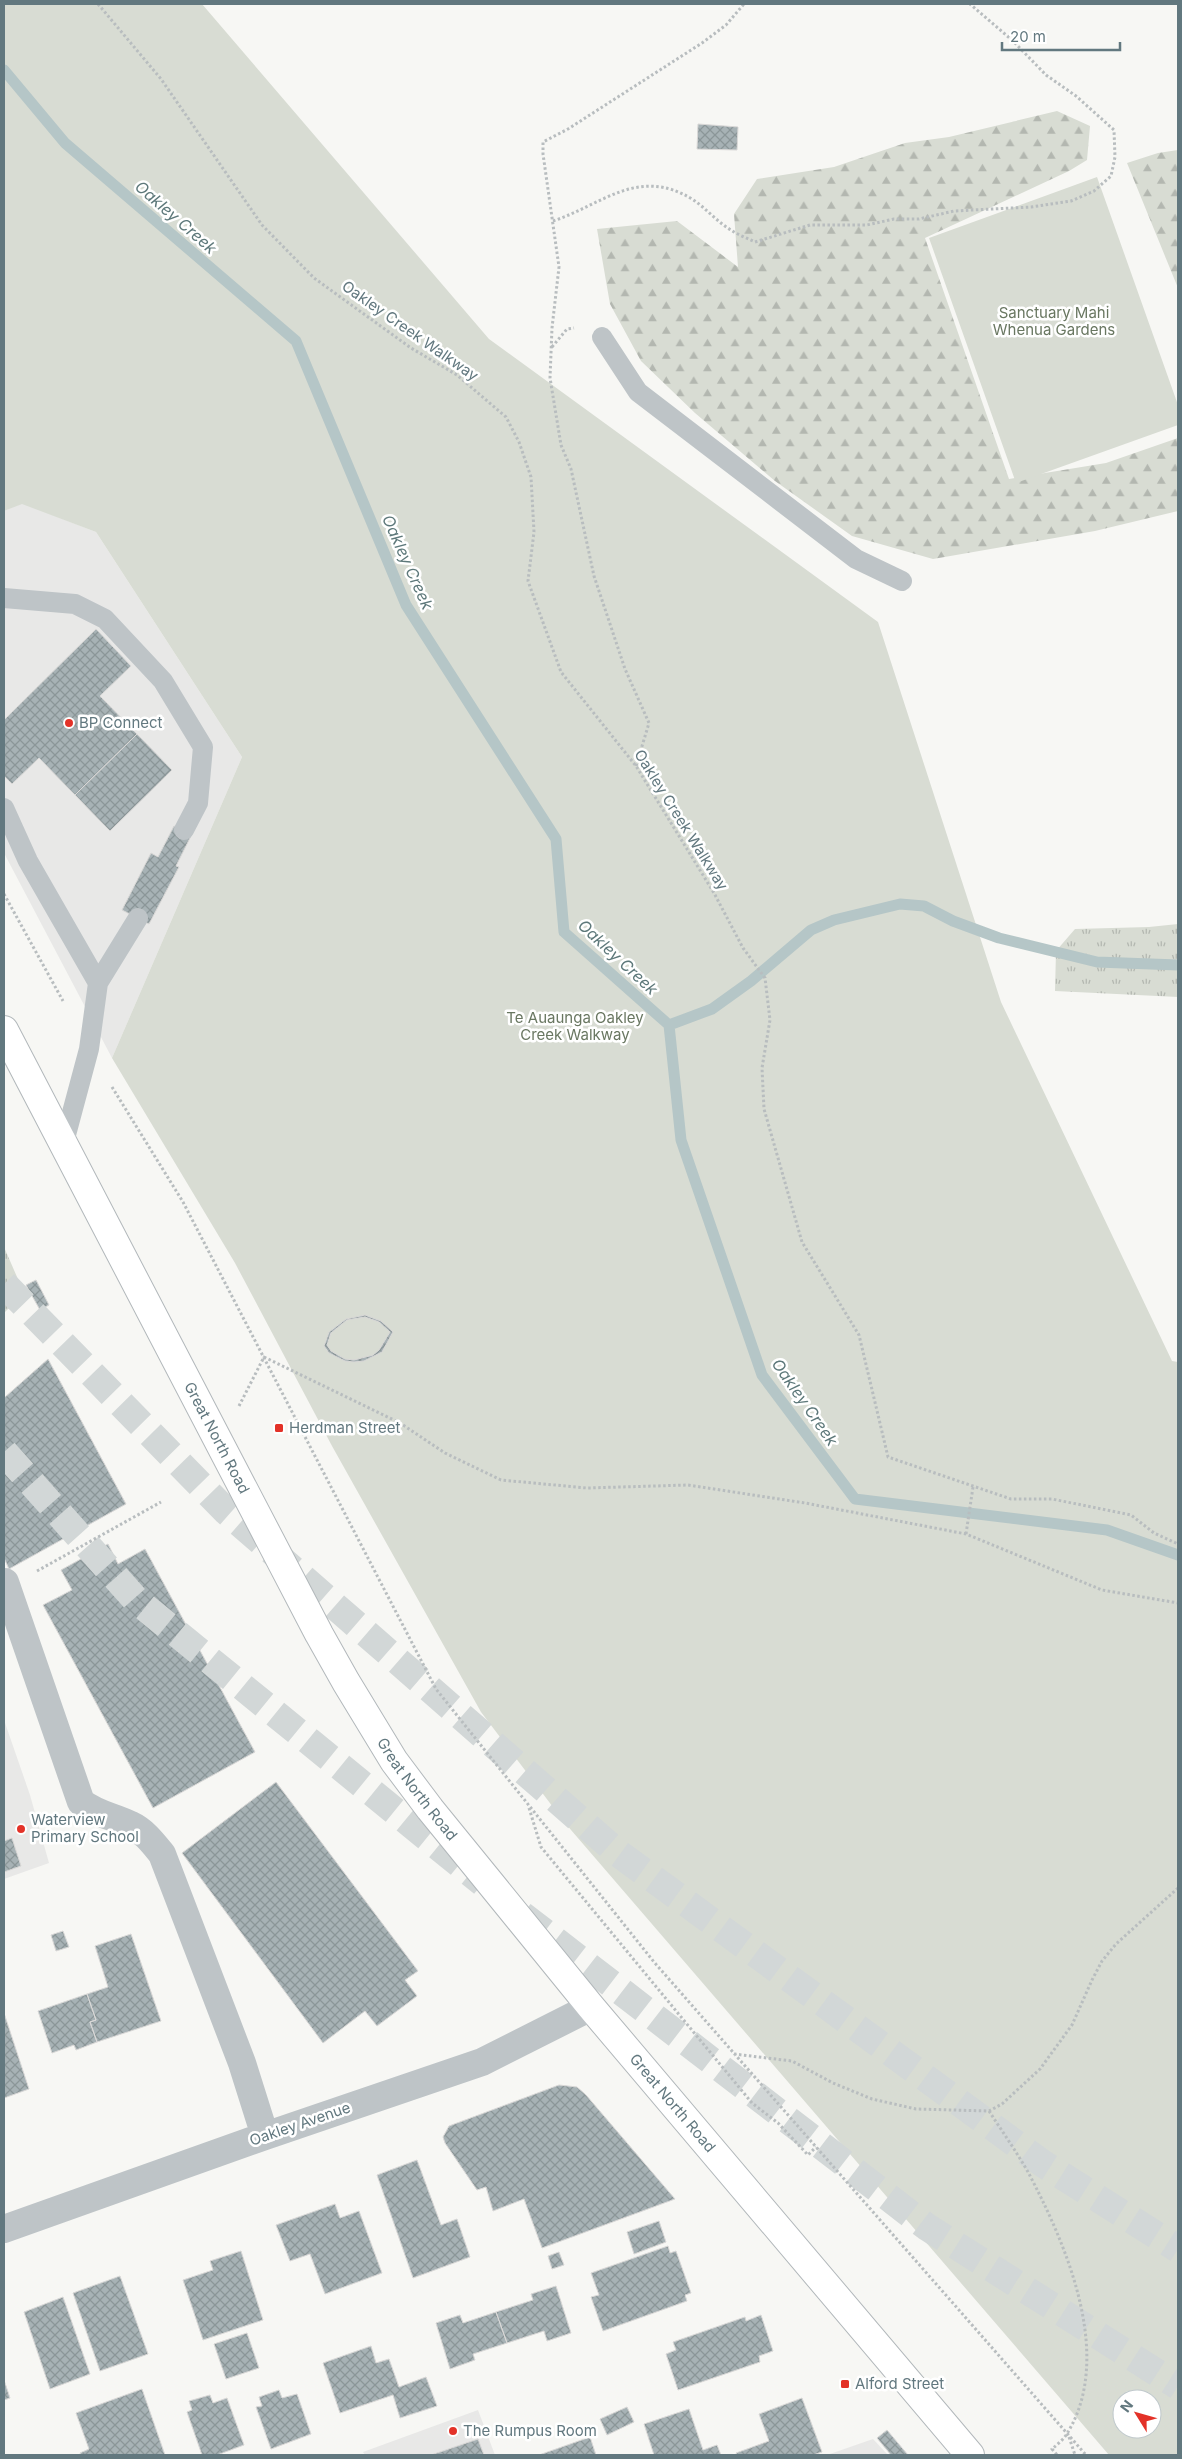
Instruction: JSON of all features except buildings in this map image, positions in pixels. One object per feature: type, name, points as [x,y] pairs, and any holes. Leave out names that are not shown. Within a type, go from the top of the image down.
[{"type":"main road","name":"Great North Road","points":[[4,1030],[63,1146],[346,1682],[394,1760],[430,1809],[591,2007],[970,2455]]},
{"type":"street","points":[[5,1582],[81,1802],[92,1810],[131,1825],[148,1837],[162,1854],[242,2063],[264,2136]]},
{"type":"street","name":"Oakley Avenue","points":[[4,2229],[264,2136],[482,2062],[591,2007]]},
{"type":"lane","points":[[602,337],[638,392],[856,559],[902,581]]},
{"type":"lane","points":[[4,598],[75,604],[105,619],[164,681],[203,747],[198,803],[184,830]]},
{"type":"lane","points":[[4,808],[28,861],[98,983]]},
{"type":"lane","points":[[63,1146],[90,1049],[98,983],[138,918]]},
{"type":"path","name":"Oakley Creek Walkway","points":[[98,4],[161,79],[262,225],[314,278],[411,348],[457,375],[506,417],[519,442],[531,477],[534,532],[528,581],[561,672],[636,766],[714,893],[744,948],[765,978],[770,1020],[762,1068],[764,1109],[802,1242],[859,1335],[888,1457],[973,1487]]},
{"type":"path","points":[[553,221],[576,213],[584,206],[609,195],[641,187],[670,188],[693,200],[730,230],[755,242],[810,225],[867,225],[894,219],[919,220],[954,211],[1032,207],[1071,201],[1094,191],[1111,176],[1115,157],[1114,130],[1076,96],[1046,75],[1013,41],[970,4]]},
{"type":"path","points":[[4,894],[90,1049],[182,1202],[264,1357],[387,1600],[436,1689],[654,1962],[1086,2455]]},
{"type":"path","points":[[221,1443],[264,1357]]},
{"type":"path","points":[[264,1357],[400,1423],[445,1453],[501,1480],[587,1488],[688,1485],[805,1503],[966,1534],[1102,1590],[1178,1603]]},
{"type":"path","points":[[966,1534],[973,1487],[1011,1499],[1052,1499],[1131,1515],[1154,1534],[1178,1544]]},
{"type":"path","points":[[5,1582],[34,1572],[161,1502]]},
{"type":"path","points":[[528,1805],[541,1847],[752,2103],[778,2123],[808,2155],[816,2147]]},
{"type":"path","points":[[734,2054],[792,2061],[833,2083],[872,2099],[916,2109],[989,2111],[1002,2104],[1040,2069],[1072,2025],[1102,1961],[1116,1944],[1178,1888]]},
{"type":"path","points":[[989,2111],[1027,2171],[1059,2240],[1079,2302],[1087,2338],[1086,2378],[1081,2404],[1068,2434],[1052,2448],[1057,2455]]},
{"type":"path","points":[[1068,2434],[1075,2455]]},
{"type":"shaded area","points":[[22,503],[96,532],[242,757],[112,1058],[4,853],[4,511]]},
{"type":"shaded area","name":"Waterview Primary School","points":[[4,1720],[30,1795],[49,1863],[4,1879]]},
{"type":"shaded area","name":"The Rumpus Room","points":[[478,2410],[495,2455],[365,2455],[363,2452]]},
{"type":"shaded area","points":[[873,2439],[888,2455],[827,2455]]},
{"type":"green space","name":"Te Auaunga Oakley Creek Walkway","points":[[4,4],[202,4],[489,339],[878,622],[1001,1002],[1172,1361],[1178,1362],[1178,2455],[1109,2455],[565,1823],[481,1712],[332,1446],[235,1263],[112,1058],[242,757],[96,532],[22,504],[4,511]]},
{"type":"green space","points":[[1057,111],[1090,126],[1087,160],[1069,171],[925,238],[1009,479],[1106,463],[1178,438],[1178,511],[1095,531],[933,559],[852,536],[775,481],[695,413],[641,361],[610,304],[597,229],[677,221],[738,267],[734,214],[757,179],[834,167],[905,143],[949,137]]},
{"type":"green space","points":[[1178,150],[1178,288],[1127,163],[1158,153]]},
{"type":"green space","name":"Sanctuary Mahi Whenua Gardens","points":[[1097,177],[1178,405],[1178,425],[1016,483],[929,238]]},
{"type":"green space","points":[[1178,924],[1178,997],[1055,991],[1056,951],[1075,929],[1149,927]]},
{"type":"green space","points":[[4,1247],[24,1293],[4,1313]]},
{"type":"waterway","name":"Oakley Creek","points":[[4,70],[65,143],[296,341],[406,605],[556,839],[564,932],[669,1025],[681,1140],[762,1375],[855,1499],[1107,1530],[1178,1555]]},
{"type":"waterway","points":[[669,1025],[712,1009],[751,981],[811,930],[834,920],[900,904],[924,906],[953,921],[999,938],[1097,962],[1178,965]]},
{"type":"tunnel","points":[[4,1284],[226,1511],[618,1853],[1042,2163],[1178,2249]]},
{"type":"tunnel","points":[[4,1452],[136,1600],[483,1883]]},
{"type":"tunnel","points":[[522,1915],[927,2227],[1178,2386]]},
{"type":"place","name":"BP Connect","points":[[69,723]]},
{"type":"place","name":"Herdman Street","points":[[279,1428]]},
{"type":"place","name":"Waterview Primary School","points":[[21,1829]]},
{"type":"place","name":"Alford Street","points":[[845,2384]]},
{"type":"place","name":"The Rumpus Room","points":[[453,2431]]}]
